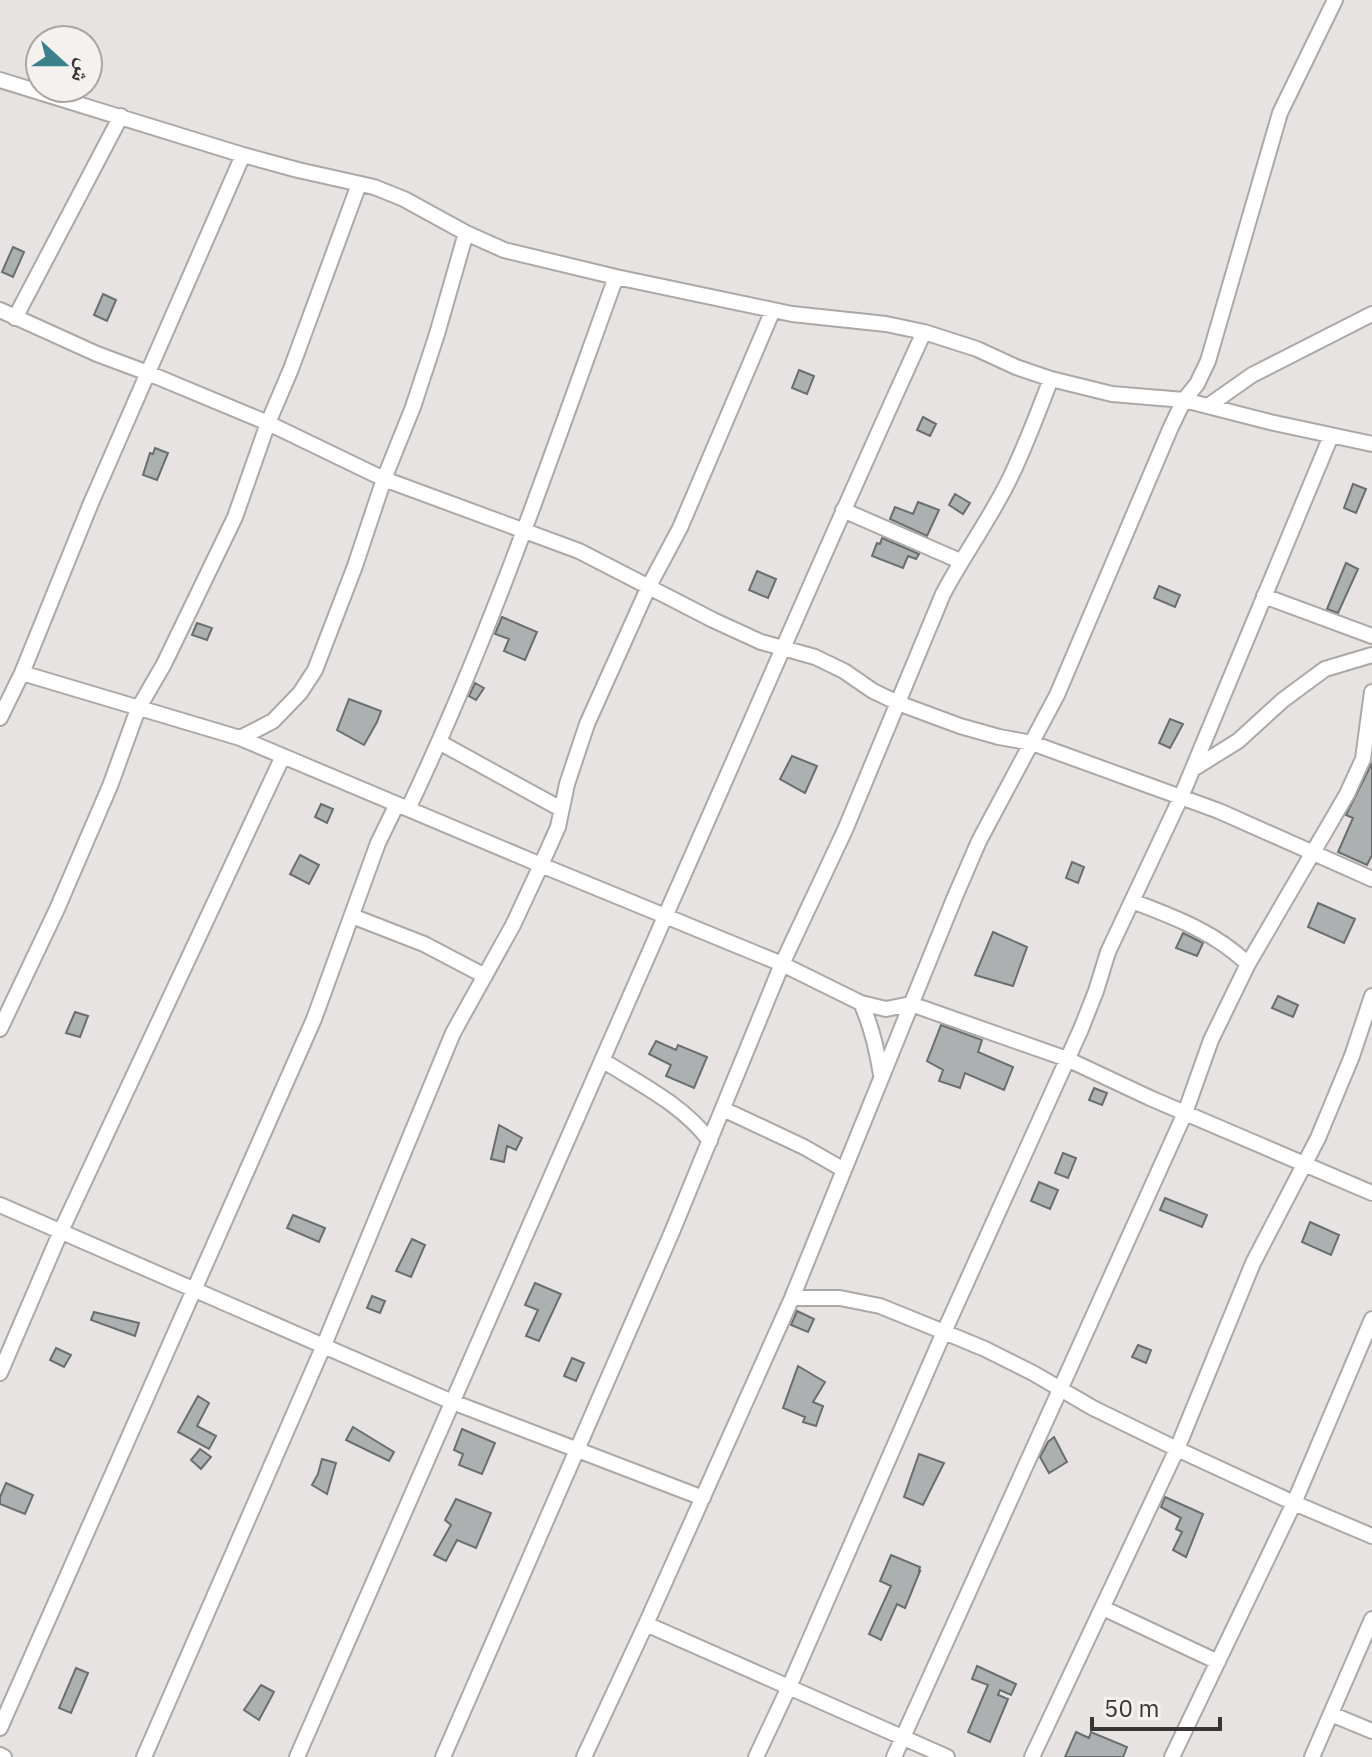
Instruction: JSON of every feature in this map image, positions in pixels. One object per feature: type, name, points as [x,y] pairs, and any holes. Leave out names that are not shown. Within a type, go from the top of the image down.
[{"type":"street","points":[[584,1757],[792,1298],[979,841],[1057,695],[1184,400],[1197,384],[1208,361],[1280,113],[1335,0]]},
{"type":"street","points":[[0,80],[243,155],[374,187],[504,250],[792,314],[886,324],[924,332],[977,349],[1051,379],[1112,394],[1184,400],[1372,444]]},
{"type":"street","points":[[15,318],[121,116]]},
{"type":"street","points":[[0,718],[243,155]]},
{"type":"street","points":[[0,1029],[57,909],[110,786],[138,709],[164,664],[235,517],[359,184]]},
{"type":"street","points":[[240,738],[273,721],[300,693],[315,670],[413,407],[466,233]]},
{"type":"street","points":[[0,1728],[314,1019],[378,843],[439,742],[524,531],[616,277]]},
{"type":"street","points":[[0,310],[97,354],[268,423],[384,479],[579,551],[761,642],[815,657],[898,703],[960,726],[1032,743],[1219,811],[1372,879]]},
{"type":"street","points":[[144,1757],[324,1345],[453,1033],[513,925],[558,827],[567,784],[587,724],[649,586],[680,528],[773,310]]},
{"type":"street","points":[[1208,406],[1252,375],[1372,314]]},
{"type":"street","points":[[297,1757],[450,1401],[924,332]]},
{"type":"street","points":[[443,1757],[672,1232],[782,964],[845,830],[943,594],[1011,476],[1051,379]]},
{"type":"street","points":[[756,1757],[1067,1059],[1096,991],[1108,952],[1181,797],[1331,436]]},
{"type":"street","points":[[843,510],[960,561]]},
{"type":"street","points":[[1264,596],[1372,636]]},
{"type":"street","points":[[1193,769],[1238,741],[1283,700],[1325,669],[1372,655]]},
{"type":"street","points":[[22,673],[240,738],[782,964],[861,1003],[886,1009],[911,1004],[1067,1059],[1372,1193]]},
{"type":"street","points":[[894,1757],[1185,1113],[1211,1040],[1248,964],[1347,794],[1363,759],[1372,692]]},
{"type":"street","points":[[439,742],[561,809]]},
{"type":"street","points":[[0,1373],[61,1231],[283,756]]},
{"type":"street","points":[[1132,901],[1190,924],[1233,949],[1248,964]]},
{"type":"street","points":[[352,916],[424,944],[485,976]]},
{"type":"street","points":[[1032,1757],[1177,1449],[1253,1263],[1318,1138],[1352,1056],[1372,996]]},
{"type":"street","points":[[861,1003],[872,1025],[881,1078]]},
{"type":"street","points":[[602,1060],[676,1106],[697,1124],[710,1141]]},
{"type":"street","points":[[723,1109],[804,1147],[844,1170]]},
{"type":"street","points":[[0,1205],[450,1401],[703,1498]]},
{"type":"street","points":[[792,1298],[840,1298],[880,1306],[944,1332],[985,1349],[1093,1408],[1177,1449],[1372,1536]]},
{"type":"street","points":[[1172,1757],[1294,1503],[1372,1319]]},
{"type":"street","points":[[1103,1608],[1218,1662]]},
{"type":"street","points":[[1312,1757],[1366,1648],[1372,1619]]},
{"type":"street","points":[[646,1624],[947,1757]]},
{"type":"street","points":[[1331,1714],[1372,1731]]},
{"type":"building","points":[[13,247],[24,252],[13,277],[2,272]]},
{"type":"building","points":[[103,294],[116,300],[107,321],[94,315]]},
{"type":"building","points":[[799,370],[814,376],[807,394],[792,388]]},
{"type":"building","points":[[923,417],[936,424],[930,436],[917,430]]},
{"type":"building","points":[[155,448],[168,453],[157,480],[143,475],[150,453],[153,454]]},
{"type":"building","points":[[1353,484],[1366,489],[1356,513],[1344,508]]},
{"type":"building","points":[[955,494],[970,503],[963,514],[949,505]]},
{"type":"building","points":[[918,502],[939,510],[927,536],[890,519],[895,507],[913,514]]},
{"type":"building","points":[[882,538],[919,554],[916,559],[908,556],[903,568],[872,556]]},
{"type":"building","points":[[1346,563],[1358,569],[1338,613],[1327,609]]},
{"type":"building","points":[[757,571],[776,579],[768,598],[749,590]]},
{"type":"building","points":[[1159,586],[1180,595],[1175,607],[1154,598]]},
{"type":"building","points":[[502,617],[537,632],[525,660],[504,651],[509,639],[495,634]]},
{"type":"building","points":[[197,623],[212,628],[207,640],[192,635]]},
{"type":"building","points":[[475,683],[484,688],[476,700],[469,696]]},
{"type":"building","points":[[349,699],[381,711],[364,745],[337,730]]},
{"type":"building","points":[[1170,719],[1183,724],[1170,748],[1159,743]]},
{"type":"building","points":[[792,756],[817,766],[805,793],[780,779]]},
{"type":"building","points":[[1372,763],[1372,855],[1367,865],[1338,852],[1353,818],[1346,815]]},
{"type":"building","points":[[321,804],[333,809],[327,823],[315,817]]},
{"type":"building","points":[[300,855],[319,865],[309,884],[290,874]]},
{"type":"building","points":[[1072,862],[1084,867],[1078,883],[1066,878]]},
{"type":"building","points":[[1318,903],[1355,919],[1344,943],[1308,927]]},
{"type":"building","points":[[993,932],[1027,947],[1013,986],[975,975]]},
{"type":"building","points":[[1183,933],[1203,943],[1197,956],[1176,948]]},
{"type":"building","points":[[1278,996],[1298,1005],[1293,1017],[1272,1008]]},
{"type":"building","points":[[75,1012],[88,1016],[80,1037],[66,1033]]},
{"type":"building","points":[[941,1025],[982,1040],[978,1052],[1013,1067],[1004,1090],[965,1073],[960,1088],[939,1081],[943,1070],[927,1061]]},
{"type":"building","points":[[656,1041],[676,1050],[678,1045],[707,1057],[694,1088],[666,1076],[671,1065],[649,1054]]},
{"type":"building","points":[[1094,1088],[1107,1093],[1102,1105],[1089,1100]]},
{"type":"building","points":[[499,1125],[522,1138],[516,1150],[507,1146],[504,1162],[491,1159]]},
{"type":"building","points":[[1063,1153],[1076,1158],[1068,1178],[1055,1173]]},
{"type":"building","points":[[1039,1182],[1058,1190],[1050,1209],[1031,1201]]},
{"type":"building","points":[[1165,1198],[1207,1215],[1202,1227],[1160,1210]]},
{"type":"building","points":[[293,1215],[325,1228],[319,1242],[287,1228]]},
{"type":"building","points":[[1310,1222],[1339,1235],[1331,1255],[1302,1242]]},
{"type":"building","points":[[412,1239],[425,1245],[411,1277],[396,1271]]},
{"type":"building","points":[[535,1283],[561,1294],[539,1341],[526,1336],[538,1310],[525,1305]]},
{"type":"building","points":[[372,1296],[385,1301],[380,1313],[367,1308]]},
{"type":"building","points":[[797,1311],[814,1319],[808,1332],[791,1325]]},
{"type":"building","points":[[94,1312],[139,1323],[135,1336],[91,1320]]},
{"type":"building","points":[[1138,1345],[1151,1350],[1146,1363],[1132,1357]]},
{"type":"building","points":[[56,1348],[71,1355],[64,1367],[50,1360]]},
{"type":"building","points":[[572,1358],[584,1363],[576,1381],[564,1376]]},
{"type":"building","points":[[798,1366],[825,1382],[813,1402],[823,1406],[816,1426],[803,1422],[805,1417],[783,1408]]},
{"type":"building","points":[[198,1396],[209,1403],[197,1426],[216,1436],[209,1449],[178,1432]]},
{"type":"building","points":[[353,1427],[394,1452],[389,1461],[346,1440]]},
{"type":"building","points":[[462,1429],[495,1443],[482,1474],[459,1465],[463,1454],[454,1450]]},
{"type":"building","points":[[1054,1437],[1067,1462],[1049,1473],[1040,1457]]},
{"type":"building","points":[[200,1449],[211,1457],[201,1469],[191,1460]]},
{"type":"building","points":[[919,1454],[944,1463],[923,1505],[904,1497]]},
{"type":"building","points":[[322,1459],[336,1463],[327,1494],[312,1485]]},
{"type":"building","points":[[6,1483],[33,1495],[25,1514],[0,1504]]},
{"type":"building","points":[[1165,1497],[1203,1514],[1186,1557],[1173,1550],[1182,1532],[1176,1529],[1181,1518],[1161,1507]]},
{"type":"building","points":[[456,1499],[491,1513],[476,1548],[457,1540],[446,1561],[434,1555],[451,1525],[445,1520]]},
{"type":"building","points":[[891,1555],[920,1567],[920,1571],[905,1608],[897,1604],[881,1640],[869,1634],[891,1586],[880,1581]]},
{"type":"building","points":[[977,1666],[1016,1684],[1011,1695],[1000,1690],[998,1695],[1008,1699],[990,1742],[968,1732],[988,1685],[972,1679]]},
{"type":"building","points":[[76,1668],[88,1673],[71,1713],[59,1708]]},
{"type":"building","points":[[261,1685],[274,1692],[259,1720],[244,1710]]},
{"type":"building","points":[[1076,1732],[1089,1738],[1091,1732],[1127,1747],[1123,1757],[1065,1757]]}]
